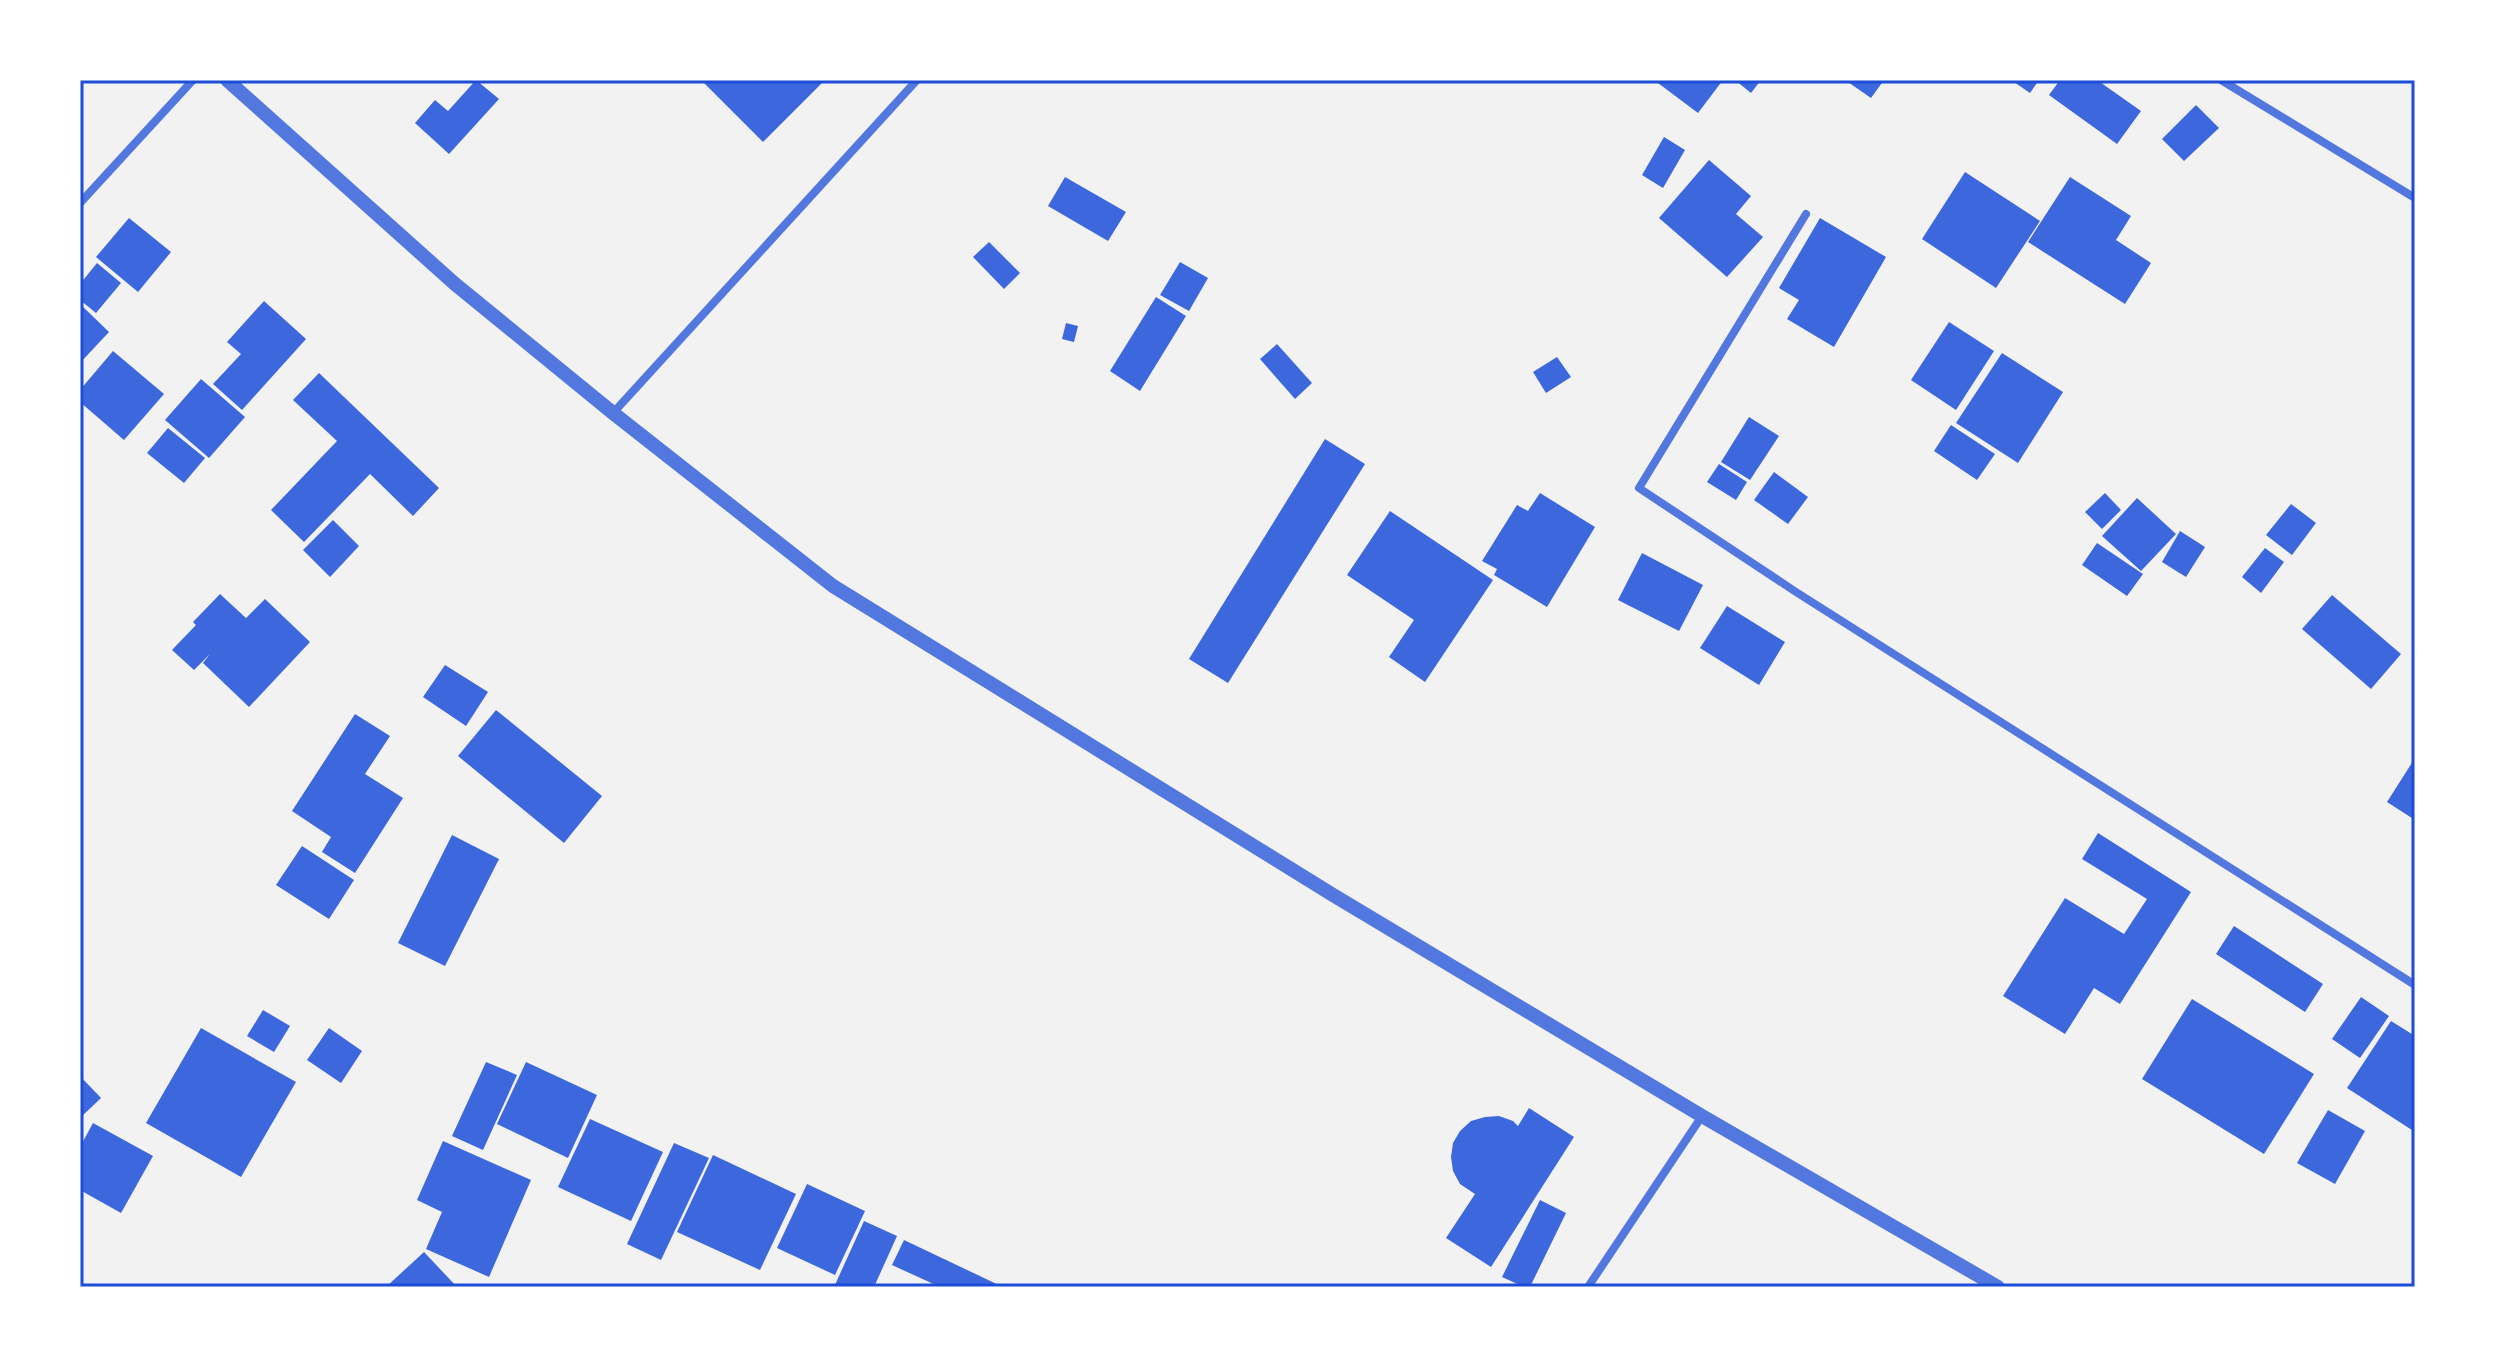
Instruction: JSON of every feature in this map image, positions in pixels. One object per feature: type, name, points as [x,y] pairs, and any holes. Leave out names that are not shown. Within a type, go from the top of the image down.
[{"type":"street","points":[[80,203],[193,80]]},
{"type":"street","points":[[227,80],[455,284],[833,586],[1333,895],[1702,1116],[1998,1287]]},
{"type":"street","points":[[613,413],[917,80]]},
{"type":"street","points":[[2221,80],[2415,198]]},
{"type":"street","points":[[1806,214],[1639,488],[1850,626],[2415,985]]},
{"type":"street","points":[[1588,1287],[1702,1116]]},
{"type":"building","points":[[476,80],[499,99],[449,154],[415,123],[435,100],[448,111]]},
{"type":"building","points":[[701,80],[825,80],[763,142]]},
{"type":"building","points":[[1654,80],[1723,80],[1698,113]]},
{"type":"building","points":[[1735,80],[1761,80],[1751,93]]},
{"type":"building","points":[[1845,80],[1884,80],[1871,98]]},
{"type":"building","points":[[2011,80],[2039,80],[2030,93]]},
{"type":"building","points":[[2060,80],[2097,80],[2141,111],[2117,144],[2049,95]]},
{"type":"building","points":[[2196,105],[2219,128],[2184,161],[2162,139]]},
{"type":"building","points":[[1664,137],[1685,150],[1663,188],[1642,175]]},
{"type":"building","points":[[1709,160],[1751,196],[1736,214],[1763,237],[1727,277],[1659,218]]},
{"type":"building","points":[[1965,172],[2040,221],[1996,288],[1922,239]]},
{"type":"building","points":[[1065,177],[1126,212],[1108,241],[1048,206]]},
{"type":"building","points":[[2070,177],[2131,216],[2116,240],[2151,263],[2125,304],[2028,242]]},
{"type":"building","points":[[129,218],[171,252],[138,292],[96,257]]},
{"type":"building","points":[[1820,218],[1886,257],[1834,347],[1787,319],[1799,300],[1779,288]]},
{"type":"building","points":[[989,242],[1020,273],[1004,289],[973,257]]},
{"type":"building","points":[[1180,262],[1208,278],[1189,311],[1160,295]]},
{"type":"building","points":[[97,263],[121,283],[96,313],[80,300],[80,284]]},
{"type":"building","points":[[1156,297],[1186,316],[1140,391],[1110,371]]},
{"type":"building","points":[[264,301],[306,339],[242,410],[213,384],[241,354],[227,342]]},
{"type":"building","points":[[80,304],[109,332],[80,363]]},
{"type":"building","points":[[1949,322],[1994,351],[1956,410],[1911,380]]},
{"type":"building","points":[[1066,323],[1078,326],[1074,342],[1062,339]]},
{"type":"building","points":[[1277,344],[1312,383],[1295,399],[1260,359]]},
{"type":"building","points":[[113,351],[164,394],[124,440],[80,402],[80,390]]},
{"type":"building","points":[[2002,353],[2063,392],[2018,463],[1956,423]]},
{"type":"building","points":[[1557,357],[1571,377],[1546,393],[1533,372]]},
{"type":"building","points":[[319,373],[439,488],[413,516],[370,474],[304,542],[271,510],[337,441],[293,400]]},
{"type":"building","points":[[201,379],[245,417],[209,458],[165,420]]},
{"type":"building","points":[[1749,417],[1779,436],[1750,480],[1721,462]]},
{"type":"building","points":[[1951,425],[1995,454],[1977,480],[1934,451]]},
{"type":"building","points":[[168,428],[205,458],[184,483],[147,453]]},
{"type":"building","points":[[1325,439],[1365,464],[1228,683],[1189,659]]},
{"type":"building","points":[[1719,464],[1747,482],[1736,500],[1707,482]]},
{"type":"building","points":[[1774,472],[1808,497],[1788,524],[1754,500]]},
{"type":"building","points":[[1540,493],[1595,527],[1547,607],[1494,575],[1497,569],[1482,561],[1517,505],[1528,511]]},
{"type":"building","points":[[2105,493],[2121,510],[2102,529],[2085,512]]},
{"type":"building","points":[[2137,498],[2176,534],[2141,571],[2102,536]]},
{"type":"building","points":[[2291,504],[2316,523],[2292,555],[2266,535]]},
{"type":"building","points":[[1390,511],[1493,580],[1425,682],[1389,657],[1414,620],[1347,575]]},
{"type":"building","points":[[333,520],[359,546],[330,577],[303,550]]},
{"type":"building","points":[[2180,531],[2205,547],[2186,577],[2162,562]]},
{"type":"building","points":[[2097,543],[2143,574],[2127,596],[2082,565]]},
{"type":"building","points":[[2265,548],[2284,562],[2261,593],[2242,577]]},
{"type":"building","points":[[1642,553],[1703,585],[1679,631],[1618,600]]},
{"type":"building","points":[[220,594],[246,618],[265,599],[310,642],[249,707],[203,663],[210,654],[194,670],[172,650]]},
{"type":"building","points":[[2332,595],[2401,654],[2371,689],[2302,629]]},
{"type":"building","points":[[1727,606],[1785,642],[1759,685],[1700,648]]},
{"type":"building","points":[[445,665],[488,692],[466,726],[423,697]]},
{"type":"building","points":[[496,710],[602,796],[564,843],[458,756]]},
{"type":"building","points":[[355,714],[390,736],[365,774],[403,798],[355,873],[322,852],[331,837],[292,811]]},
{"type":"building","points":[[2415,758],[2415,820],[2387,802]]},
{"type":"building","points":[[2098,833],[2191,892],[2120,1004],[2094,988],[2065,1034],[2003,996],[2065,898],[2124,934],[2147,899],[2082,859]]},
{"type":"building","points":[[452,835],[499,859],[445,966],[398,943]]},
{"type":"building","points":[[302,846],[354,880],[329,919],[276,885]]},
{"type":"building","points":[[2234,926],[2323,984],[2305,1012],[2216,954]]},
{"type":"building","points":[[2361,997],[2389,1016],[2360,1058],[2332,1039]]},
{"type":"building","points":[[2192,999],[2314,1074],[2264,1154],[2142,1079]]},
{"type":"building","points":[[263,1010],[290,1026],[274,1052],[247,1036]]},
{"type":"building","points":[[2391,1021],[2415,1036],[2415,1132],[2347,1088]]},
{"type":"building","points":[[201,1028],[296,1082],[241,1177],[146,1123]]},
{"type":"building","points":[[329,1028],[362,1051],[341,1083],[307,1060]]},
{"type":"building","points":[[486,1062],[517,1075],[483,1150],[452,1136]]},
{"type":"building","points":[[526,1062],[597,1095],[568,1158],[497,1124]]},
{"type":"building","points":[[80,1076],[101,1098],[80,1118]]},
{"type":"building","points":[[1529,1108],[1574,1137],[1491,1267],[1446,1238],[1475,1194],[1460,1184],[1453,1171],[1453,1143],[1471,1121],[1499,1116],[1518,1126]]},
{"type":"building","points":[[2328,1110],[2365,1131],[2335,1184],[2297,1163]]},
{"type":"building","points":[[590,1119],[663,1152],[631,1221],[558,1187]]},
{"type":"building","points":[[93,1123],[153,1156],[121,1213],[80,1190],[80,1147]]},
{"type":"building","points":[[443,1141],[531,1180],[489,1277],[426,1249],[442,1212],[417,1200]]},
{"type":"building","points":[[674,1143],[709,1158],[661,1260],[627,1244]]},
{"type":"building","points":[[713,1155],[796,1194],[760,1270],[677,1232]]},
{"type":"building","points":[[807,1184],[865,1211],[835,1275],[777,1248]]},
{"type":"building","points":[[1540,1200],[1566,1213],[1530,1287],[1524,1287],[1502,1277]]},
{"type":"building","points":[[864,1221],[897,1236],[874,1287],[834,1287]]},
{"type":"building","points":[[904,1240],[1003,1287],[940,1287],[892,1265]]},
{"type":"building","points":[[424,1252],[457,1287],[386,1287]]}]
